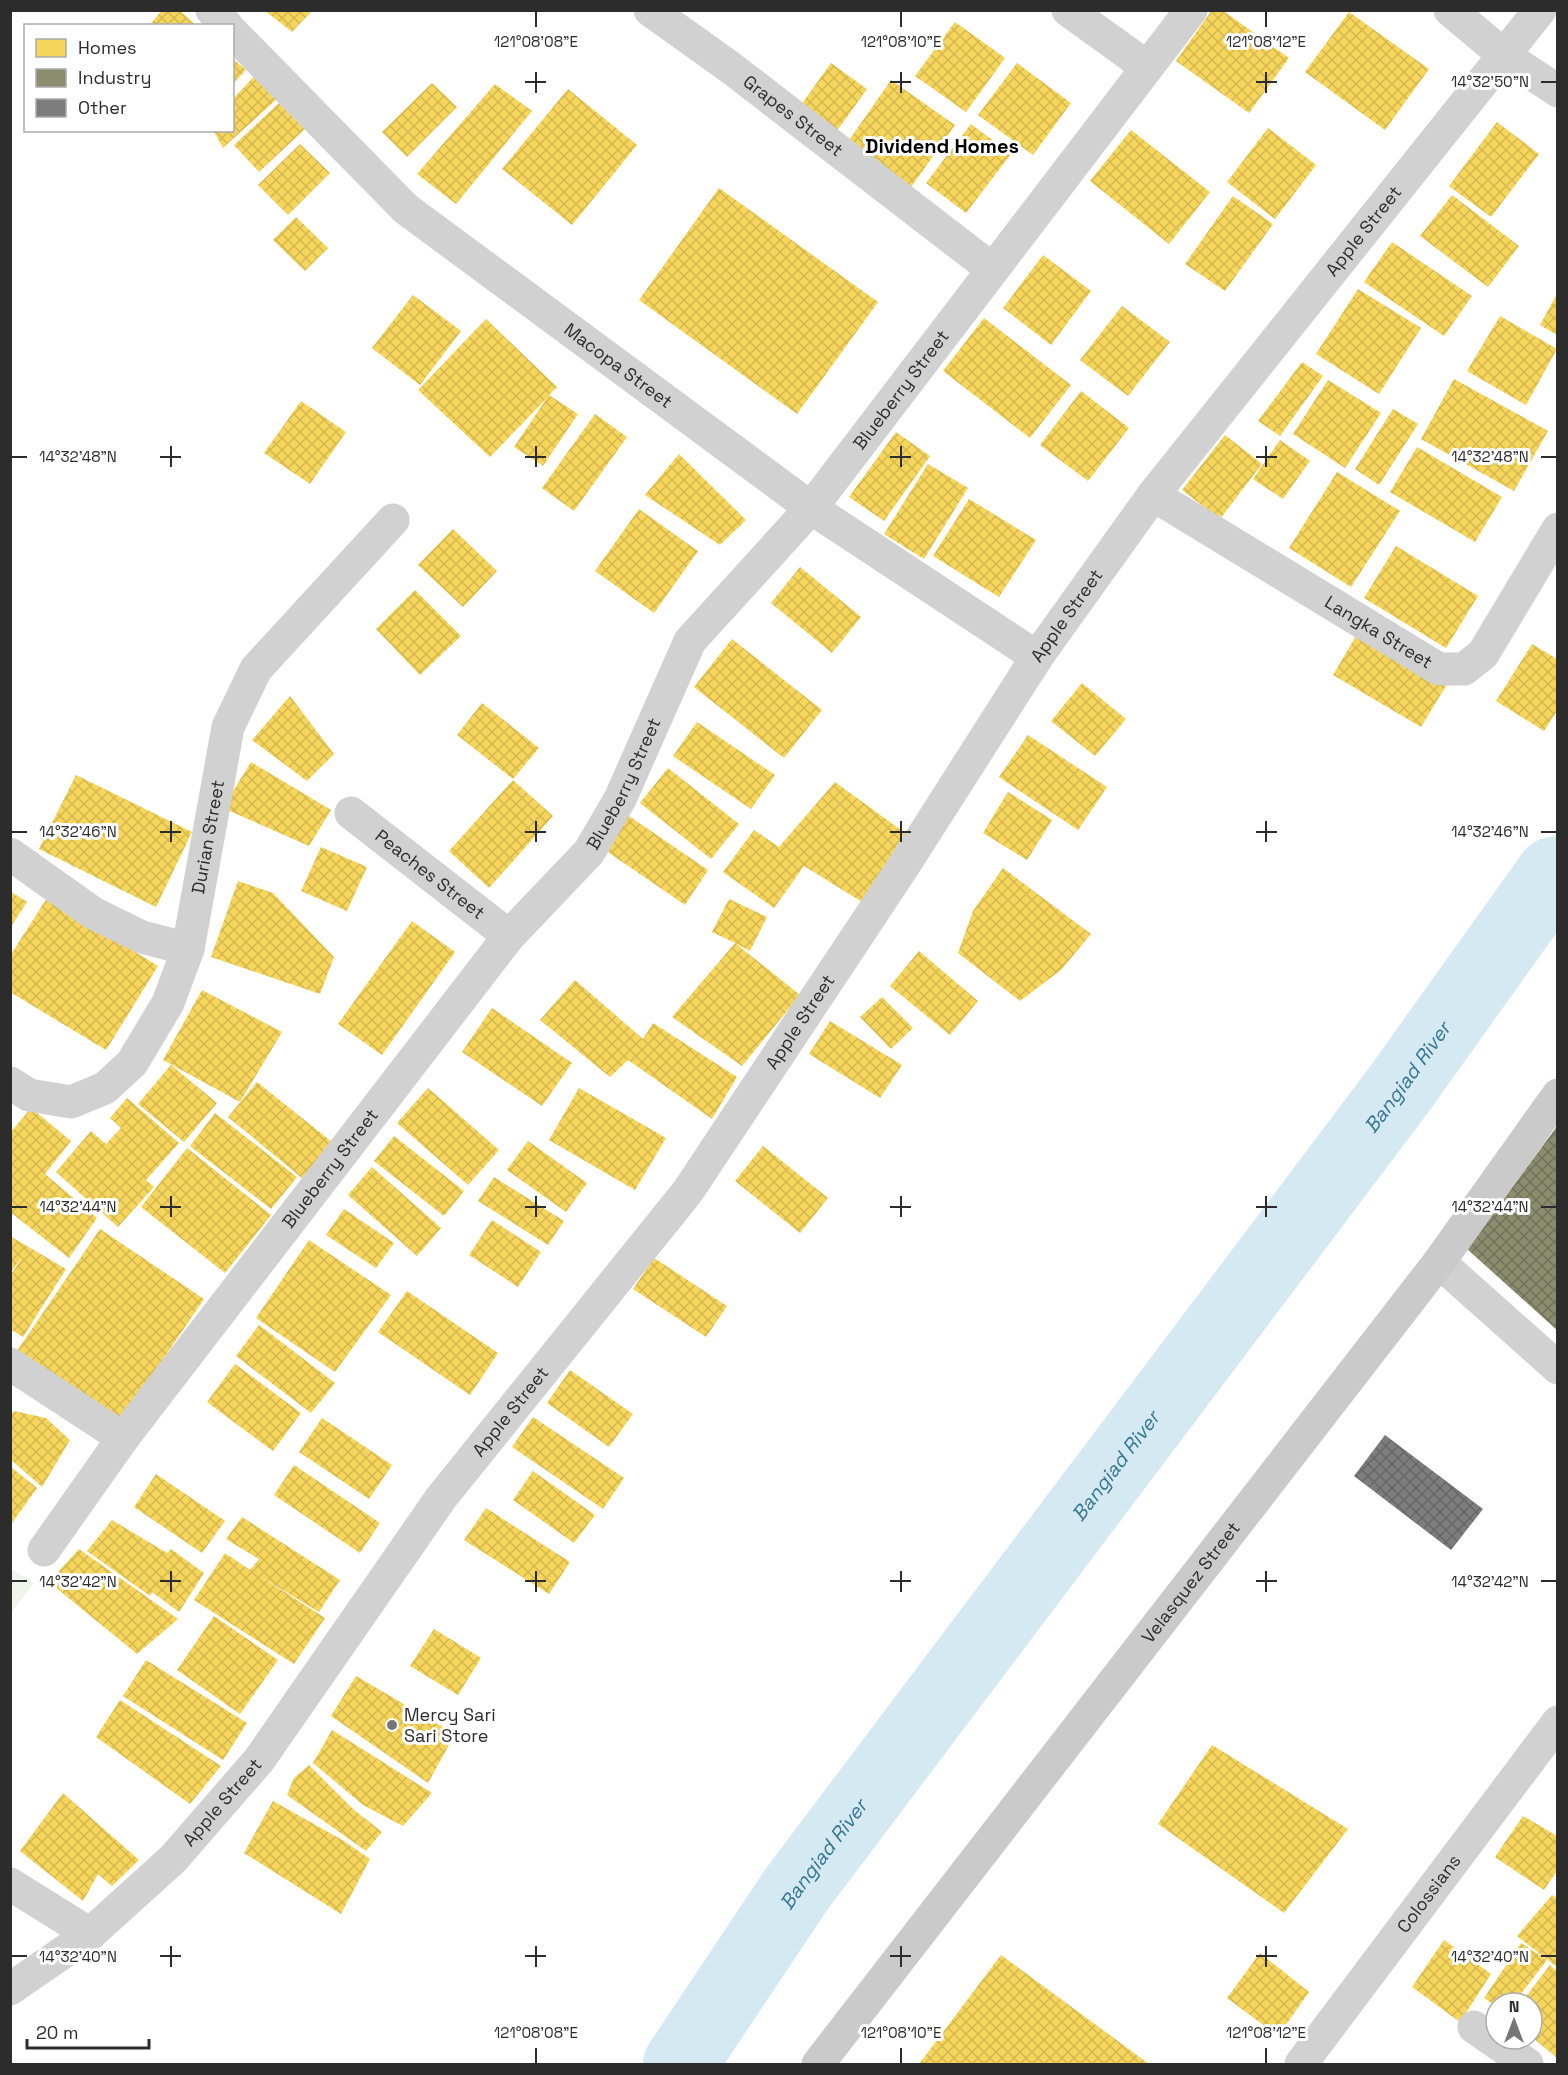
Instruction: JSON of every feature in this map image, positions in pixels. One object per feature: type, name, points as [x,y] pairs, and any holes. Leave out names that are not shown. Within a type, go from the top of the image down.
[{"type":"main road","name":"Velasquez Street","points":[[818,2064],[1439,1262],[1557,1095]]},
{"type":"street","points":[[212,10],[225,24]]},
{"type":"street","name":"Grapes Street","points":[[650,10],[731,68],[992,268]]},
{"type":"street","points":[[1068,10],[1147,68]]},
{"type":"street","name":"Blueberry Street","points":[[44,1550],[123,1438],[508,936],[589,852],[620,800],[690,641],[811,508],[1191,10]]},
{"type":"street","points":[[1450,10],[1505,56],[1557,91]]},
{"type":"street","name":"Apple Street","points":[[10,1989],[90,1934],[173,1859],[260,1760],[441,1498],[688,1191],[903,867],[1037,657],[1153,495],[1540,10]]},
{"type":"street","name":"Macopa Street","points":[[234,34],[406,209],[811,508],[1037,657]]},
{"type":"street","name":"Langka Street","points":[[1153,495],[1439,669],[1464,669],[1483,654],[1557,529]]},
{"type":"street","name":"Durian Street","points":[[10,1083],[29,1095],[71,1102],[105,1088],[132,1063],[168,1003],[188,949],[228,727],[256,669],[393,520]]},
{"type":"street","name":"Peaches Street","points":[[351,813],[508,936]]},
{"type":"street","points":[[10,854],[93,913],[142,937],[188,949]]},
{"type":"street","points":[[1439,1262],[1557,1368]]},
{"type":"street","points":[[10,1364],[123,1438]]},
{"type":"street","name":"Colossians","points":[[1301,2064],[1557,1722]]},
{"type":"street","points":[[10,1884],[90,1934]]},
{"type":"street","points":[[1474,2027],[1527,2064]]},
{"type":"shaded area","points":[[11,1569],[34,1583],[10,1613]]},
{"type":"building: Homes","points":[[162,10],[179,10],[195,24],[151,24]]},
{"type":"building: Homes","points":[[264,10],[313,10],[292,32]]},
{"type":"building: Homes","points":[[1212,10],[1222,10],[1289,58],[1249,113],[1176,61]]},
{"type":"building: Homes","points":[[1349,12],[1429,69],[1385,130],[1305,72]]},
{"type":"building: Homes","points":[[955,22],[1005,58],[966,112],[915,76]]},
{"type":"building: Homes","points":[[234,60],[246,70],[234,83]]},
{"type":"building: Homes","points":[[831,63],[867,89],[834,135],[798,109]]},
{"type":"building: Homes","points":[[1017,63],[1071,103],[1033,155],[978,115]]},
{"type":"building: Homes","points":[[261,69],[279,97],[223,148],[214,132],[234,132],[234,98]]},
{"type":"building: Homes","points":[[891,80],[955,125],[909,190],[845,146]]},
{"type":"building: Homes","points":[[432,83],[457,107],[407,157],[382,132]]},
{"type":"building: Homes","points":[[495,84],[532,111],[456,204],[417,174]]},
{"type":"building: Homes","points":[[568,89],[637,145],[572,225],[502,169]]},
{"type":"building: Homes","points":[[279,103],[305,129],[259,172],[234,145]]},
{"type":"building: Homes","points":[[1497,122],[1539,154],[1491,217],[1449,186]]},
{"type":"building: Homes","points":[[971,124],[1011,154],[966,213],[926,183]]},
{"type":"building: Homes","points":[[1268,128],[1316,165],[1275,219],[1227,182]]},
{"type":"building: Homes","points":[[1131,130],[1210,192],[1169,244],[1090,181]]},
{"type":"building: Homes","points":[[300,144],[330,173],[288,215],[258,185]]},
{"type":"building: Homes","points":[[719,188],[878,302],[797,414],[639,300]]},
{"type":"building: Homes","points":[[1452,195],[1519,246],[1488,287],[1420,236]]},
{"type":"building: Homes","points":[[1233,196],[1273,224],[1225,291],[1185,264]]},
{"type":"building: Homes","points":[[296,217],[328,248],[305,271],[273,240]]},
{"type":"building: Homes","points":[[1392,242],[1472,296],[1444,336],[1364,282]]},
{"type":"building: Homes","points":[[1043,255],[1091,291],[1051,345],[1003,308]]},
{"type":"building: Homes","points":[[1358,289],[1421,328],[1379,394],[1316,354]]},
{"type":"building: Homes","points":[[1557,294],[1557,335],[1540,325]]},
{"type":"building: Homes","points":[[413,295],[461,331],[420,385],[372,348]]},
{"type":"building: Homes","points":[[1122,306],[1170,342],[1128,396],[1080,360]]},
{"type":"building: Homes","points":[[1500,316],[1557,349],[1526,405],[1467,371]]},
{"type":"building: Homes","points":[[984,318],[1071,385],[1030,438],[943,371]]},
{"type":"building: Homes","points":[[486,319],[557,387],[549,395],[578,414],[543,466],[514,447],[547,398],[490,457],[418,390]]},
{"type":"building: Homes","points":[[1302,362],[1323,376],[1280,436],[1258,421]]},
{"type":"building: Homes","points":[[1454,379],[1548,431],[1514,491],[1421,439]]},
{"type":"building: Homes","points":[[1328,380],[1381,413],[1345,468],[1293,434]]},
{"type":"building: Homes","points":[[1081,391],[1129,428],[1088,481],[1040,445]]},
{"type":"building: Homes","points":[[301,401],[346,432],[310,484],[264,453]]},
{"type":"building: Homes","points":[[1393,409],[1418,424],[1379,485],[1355,469]]},
{"type":"building: Homes","points":[[595,414],[627,437],[574,511],[542,488]]},
{"type":"building: Homes","points":[[896,432],[930,456],[884,521],[849,497]]},
{"type":"building: Homes","points":[[1225,435],[1262,464],[1220,519],[1182,490]]},
{"type":"building: Homes","points":[[1280,440],[1310,461],[1283,499],[1253,479]]},
{"type":"building: Homes","points":[[1417,447],[1502,497],[1475,542],[1390,492]]},
{"type":"building: Homes","points":[[679,454],[746,520],[720,545],[645,495]]},
{"type":"building: Homes","points":[[928,464],[968,488],[924,559],[884,534]]},
{"type":"building: Homes","points":[[1337,472],[1400,511],[1351,587],[1289,548]]},
{"type":"building: Homes","points":[[969,499],[1036,540],[999,597],[933,556]]},
{"type":"building: Homes","points":[[639,509],[698,551],[654,613],[595,571]]},
{"type":"building: Homes","points":[[453,529],[497,571],[463,607],[418,565]]},
{"type":"building: Homes","points":[[1396,546],[1478,596],[1446,648],[1364,598]]},
{"type":"building: Homes","points":[[800,567],[861,617],[832,653],[771,603]]},
{"type":"building: Homes","points":[[415,590],[461,636],[420,675],[376,629]]},
{"type":"building: Homes","points":[[1360,629],[1449,681],[1421,727],[1333,675]]},
{"type":"building: Homes","points":[[732,639],[822,710],[784,758],[694,687]]},
{"type":"building: Homes","points":[[1532,644],[1557,659],[1557,711],[1544,731],[1496,701]]},
{"type":"building: Homes","points":[[1082,683],[1126,719],[1095,756],[1051,721]]},
{"type":"building: Homes","points":[[290,696],[334,754],[307,781],[252,740]]},
{"type":"building: Homes","points":[[482,703],[539,748],[513,779],[457,735]]},
{"type":"building: Homes","points":[[697,722],[775,775],[751,809],[673,756]]},
{"type":"building: Homes","points":[[1028,735],[1107,787],[1078,830],[999,777]]},
{"type":"building: Homes","points":[[251,762],[331,810],[309,846],[223,808]]},
{"type":"building: Homes","points":[[668,768],[739,824],[711,859],[640,803]]},
{"type":"building: Homes","points":[[76,775],[192,832],[156,907],[39,849]]},
{"type":"building: Homes","points":[[513,780],[553,816],[489,888],[449,851]]},
{"type":"building: Homes","points":[[835,782],[905,833],[862,902],[804,866],[774,908],[723,872],[754,830],[779,847]]},
{"type":"building: Homes","points":[[1008,792],[1052,820],[1027,860],[983,833]]},
{"type":"building: Homes","points":[[626,814],[708,870],[685,905],[602,848]]},
{"type":"building: Homes","points":[[321,847],[367,867],[347,911],[301,891]]},
{"type":"building: Homes","points":[[1003,868],[1091,934],[1061,970],[1020,1001],[958,953],[973,911]]},
{"type":"building: Homes","points":[[238,881],[273,893],[334,957],[320,994],[211,957]]},
{"type":"building: Homes","points":[[10,891],[27,902],[10,928]]},
{"type":"building: Homes","points":[[47,898],[158,966],[106,1050],[10,992],[10,956]]},
{"type":"building: Homes","points":[[729,899],[767,917],[750,951],[712,932]]},
{"type":"building: Homes","points":[[412,921],[455,952],[382,1055],[338,1024]]},
{"type":"building: Homes","points":[[735,943],[800,995],[742,1066],[672,1017]]},
{"type":"building: Homes","points":[[919,951],[978,1001],[950,1035],[890,986]]},
{"type":"building: Homes","points":[[575,980],[643,1039],[653,1023],[737,1077],[712,1119],[628,1060],[610,1077],[540,1020]]},
{"type":"building: Homes","points":[[202,990],[282,1032],[240,1102],[163,1060]]},
{"type":"building: Homes","points":[[882,997],[913,1028],[891,1049],[860,1017]]},
{"type":"building: Homes","points":[[492,1008],[572,1063],[542,1106],[462,1052]]},
{"type":"building: Homes","points":[[830,1021],[902,1065],[880,1098],[809,1054]]},
{"type":"building: Homes","points":[[171,1065],[217,1103],[184,1142],[138,1104]]},
{"type":"building: Homes","points":[[257,1082],[332,1142],[302,1178],[228,1117]]},
{"type":"building: Homes","points":[[428,1088],[499,1150],[468,1185],[397,1123]]},
{"type":"building: Homes","points":[[579,1088],[666,1138],[635,1190],[549,1140]]},
{"type":"building: Homes","points":[[127,1098],[179,1143],[146,1180],[154,1187],[118,1227],[56,1172],[91,1131],[106,1144],[121,1128],[110,1118]]},
{"type":"building: Homes","points":[[31,1108],[71,1141],[45,1174],[97,1218],[69,1258],[10,1212],[10,1133]]},
{"type":"building: Homes","points":[[215,1113],[297,1177],[271,1209],[190,1146]]},
{"type":"building: Homes","points":[[394,1136],[464,1191],[444,1216],[374,1161]]},
{"type":"building: Homes","points":[[528,1141],[587,1183],[566,1212],[507,1170]]},
{"type":"building: Homes","points":[[763,1146],[828,1198],[800,1233],[735,1181]]},
{"type":"building: Homes","points":[[187,1148],[271,1215],[225,1273],[141,1207]]},
{"type":"building: Homes","points":[[372,1167],[441,1228],[417,1256],[348,1195]]},
{"type":"building: Homes","points":[[494,1177],[564,1221],[548,1245],[478,1201]]},
{"type":"building: Homes","points":[[344,1209],[394,1243],[376,1268],[326,1235]]},
{"type":"building: Homes","points":[[492,1220],[541,1252],[518,1287],[469,1255]]},
{"type":"building: Homes","points":[[100,1229],[204,1299],[121,1421],[17,1351]]},
{"type":"building: Homes","points":[[10,1236],[66,1269],[23,1337],[10,1329],[10,1276],[24,1255],[10,1273]]},
{"type":"building: Homes","points":[[309,1240],[391,1295],[335,1372],[256,1318]]},
{"type":"building: Homes","points":[[654,1258],[727,1306],[706,1337],[633,1289]]},
{"type":"building: Homes","points":[[407,1291],[498,1353],[470,1395],[378,1332]]},
{"type":"building: Homes","points":[[259,1325],[335,1383],[311,1413],[236,1356]]},
{"type":"building: Homes","points":[[235,1364],[301,1413],[273,1451],[207,1402]]},
{"type":"building: Homes","points":[[570,1370],[633,1414],[609,1447],[547,1403]]},
{"type":"building: Homes","points":[[14,1411],[46,1418],[70,1440],[42,1487],[10,1459],[10,1416]]},
{"type":"building: Homes","points":[[533,1417],[624,1478],[603,1509],[512,1447]]},
{"type":"building: Homes","points":[[322,1418],[392,1465],[369,1499],[299,1452]]},
{"type":"building: Homes","points":[[294,1465],[380,1523],[360,1553],[274,1495]]},
{"type":"building: Homes","points":[[10,1466],[37,1488],[10,1526]]},
{"type":"building: Homes","points":[[533,1471],[595,1515],[574,1543],[513,1500]]},
{"type":"building: Homes","points":[[156,1474],[225,1521],[202,1553],[134,1507]]},
{"type":"building: Homes","points":[[486,1508],[570,1562],[549,1594],[464,1540]]},
{"type":"building: Homes","points":[[242,1517],[340,1580],[319,1612],[258,1575],[325,1618],[294,1664],[194,1600],[225,1553],[250,1570],[259,1559],[226,1539]]},
{"type":"building: Homes","points":[[112,1520],[167,1553],[171,1549],[204,1573],[179,1612],[152,1592],[150,1596],[87,1551]]},
{"type":"building: Homes","points":[[79,1549],[178,1619],[137,1654],[49,1582]]},
{"type":"building: Homes","points":[[214,1616],[278,1660],[240,1714],[177,1670]]},
{"type":"building: Homes","points":[[434,1629],[481,1658],[458,1695],[410,1666]]},
{"type":"building: Homes","points":[[146,1660],[247,1723],[223,1760],[123,1696]]},
{"type":"building: Homes","name":"Mercy Sari Sari Store","points":[[356,1676],[455,1734],[428,1783],[331,1716]]},
{"type":"building: Homes","points":[[120,1700],[221,1766],[190,1804],[96,1737]]},
{"type":"building: Homes","points":[[332,1730],[432,1793],[403,1826],[363,1805],[313,1763]]},
{"type":"building: Homes","points":[[1212,1745],[1348,1829],[1284,1913],[1158,1824]]},
{"type":"building: Homes","points":[[309,1765],[353,1809],[382,1832],[366,1851],[287,1795],[294,1778]]},
{"type":"building: Homes","points":[[63,1793],[139,1860],[112,1886],[98,1874],[83,1901],[20,1851]]},
{"type":"building: Homes","points":[[273,1801],[344,1841],[370,1859],[341,1914],[244,1853]]},
{"type":"building: Homes","points":[[1523,1816],[1557,1836],[1557,1871],[1544,1890],[1495,1857]]},
{"type":"building: Homes","points":[[1552,1895],[1557,1898],[1557,1967],[1517,1936]]},
{"type":"building: Homes","points":[[1444,1940],[1491,1974],[1460,2022],[1412,1987]]},
{"type":"building: Homes","points":[[1521,1943],[1547,1960],[1523,1991],[1489,1991]]},
{"type":"building: Homes","points":[[1260,1953],[1309,1992],[1278,2036],[1227,1998]]},
{"type":"building: Homes","points":[[1001,1955],[1149,2064],[919,2064]]},
{"type":"building: Homes","points":[[1550,1965],[1557,1971],[1557,2058],[1544,2047],[1544,1991],[1530,1991]]},
{"type":"building: Industry","points":[[1558,1125],[1558,1331],[1467,1249]]},
{"type":"building: Other","points":[[1385,1435],[1483,1509],[1451,1550],[1354,1476]]},
{"type":"waterway","name":"Bangiad River","points":[[680,2064],[796,1890],[1398,1091],[1553,874],[1558,873]]},
{"type":"place","name":"Mercy Sari Sari Store","points":[[392,1725]]},
{"type":"district","name":"Dividend Homes","points":[[942,146]]}]
